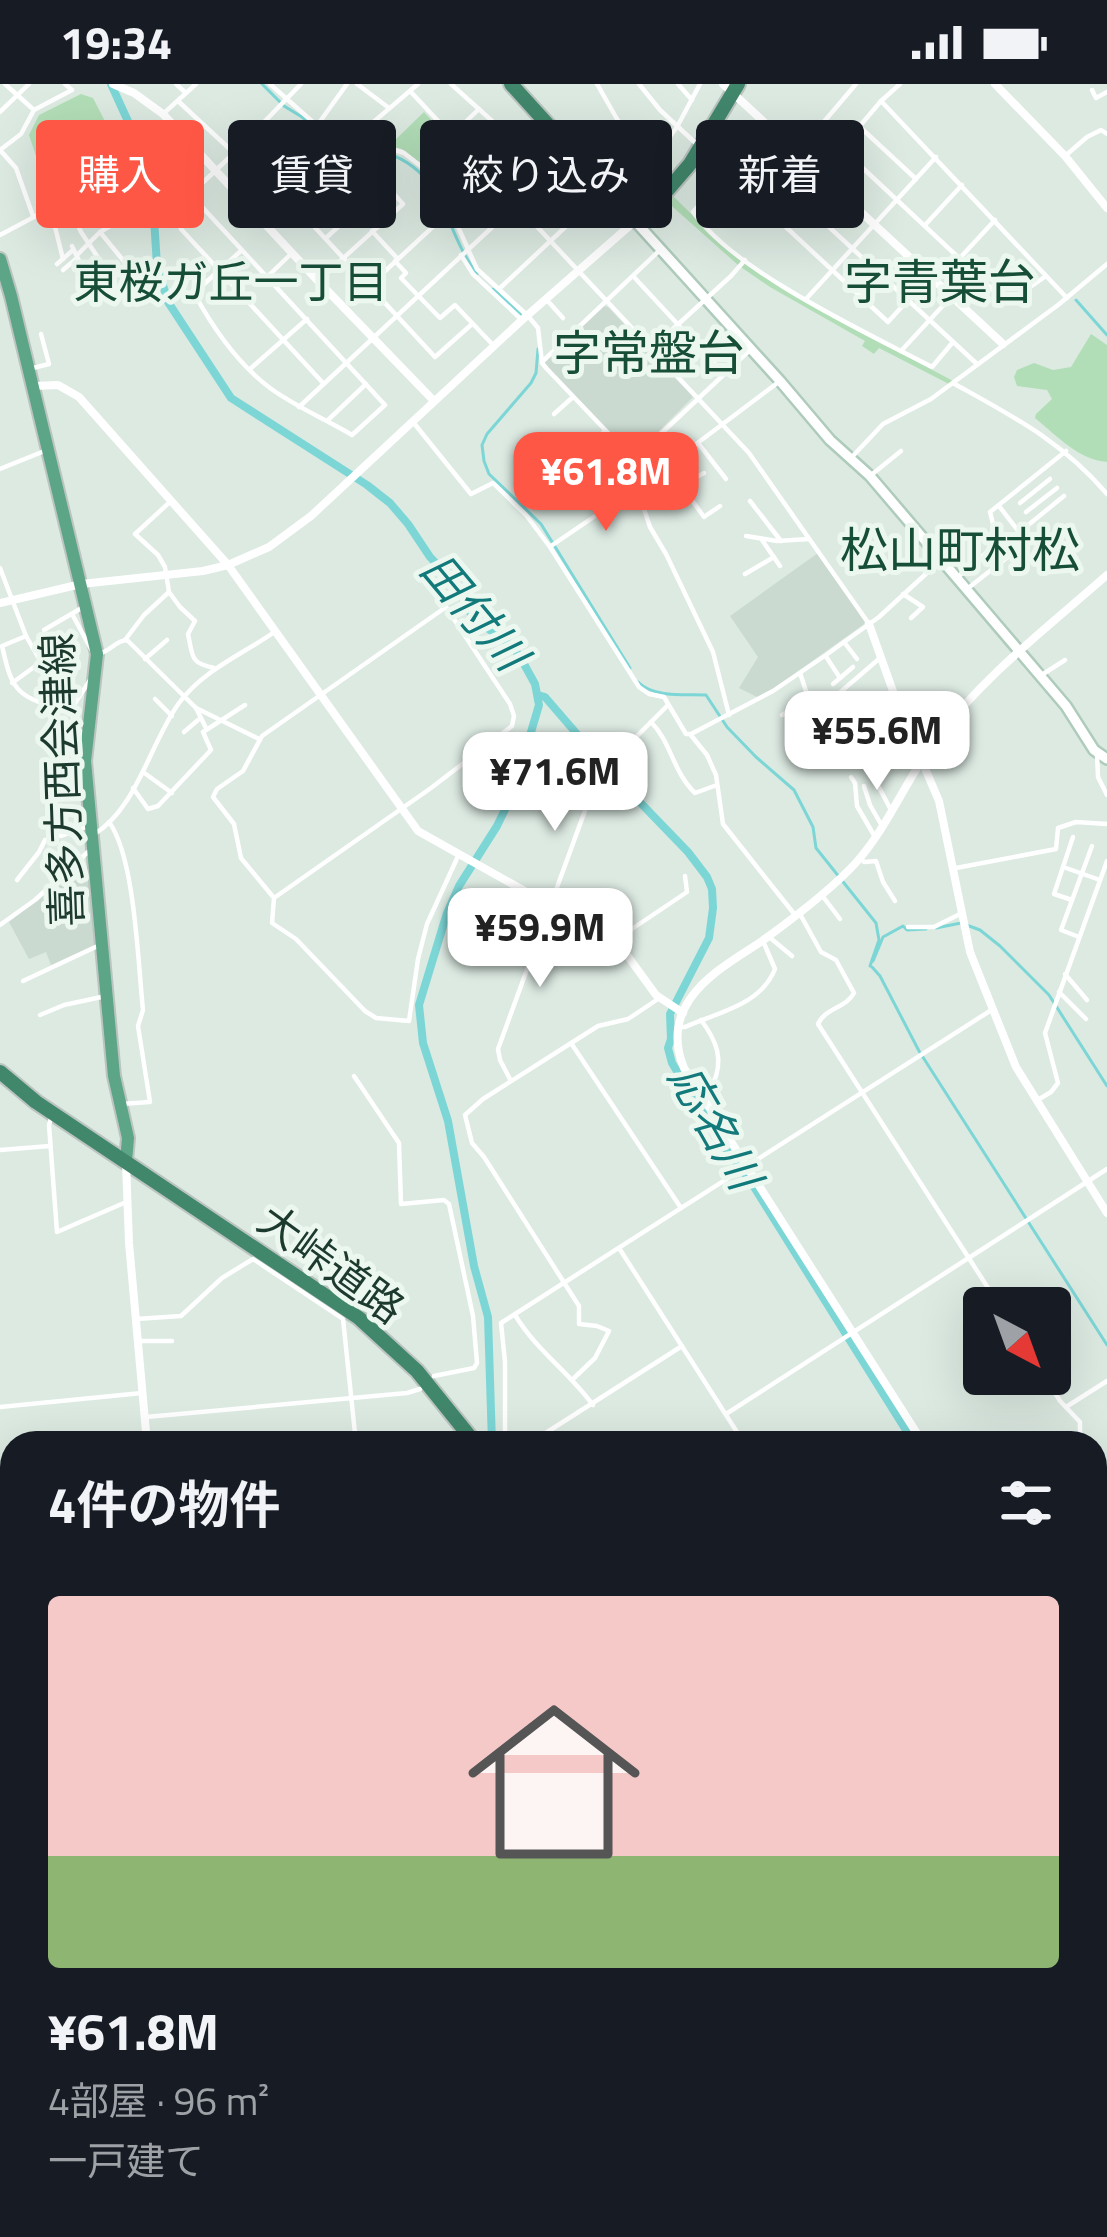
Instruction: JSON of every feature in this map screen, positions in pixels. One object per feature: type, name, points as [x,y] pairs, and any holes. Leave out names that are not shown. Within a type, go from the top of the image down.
[{"type":"highway","points":[[511,84],[543,120]]},
{"type":"highway","points":[[715,120],[731,87]]},
{"type":"highway","points":[[672,185],[696,156]]},
{"type":"highway","name":"大峠道路","points":[[0,1072],[54,1114],[359,1318],[417,1371],[465,1431]]},
{"type":"main road","points":[[642,228],[835,446],[870,476],[1071,713],[1102,757]]},
{"type":"main road","name":"喜多方西会津線","points":[[1,266],[97,652],[86,742],[88,789],[114,1076],[128,1138],[126,1161]]},
{"type":"street","points":[[5,84],[34,110]]},
{"type":"street","points":[[0,112],[29,84]]},
{"type":"street","points":[[33,216],[16,168],[0,150],[20,134],[34,110],[72,90],[64,84]]},
{"type":"street","points":[[113,84],[169,120]]},
{"type":"street","points":[[176,84],[186,93]]},
{"type":"street","points":[[163,114],[196,84]]},
{"type":"street","points":[[270,84],[309,120]]},
{"type":"street","points":[[265,120],[301,84]]},
{"type":"street","points":[[321,120],[346,84]]},
{"type":"street","points":[[357,84],[389,108]]},
{"type":"street","points":[[396,84],[437,120]]},
{"type":"street","points":[[376,120],[418,84]]},
{"type":"street","points":[[452,84],[490,120]]},
{"type":"street","points":[[597,84],[649,164],[677,127],[700,84]]},
{"type":"street","points":[[639,84],[696,144]]},
{"type":"street","points":[[678,84],[692,100]]},
{"type":"street","points":[[827,120],[856,84]]},
{"type":"street","points":[[864,122],[899,84]]},
{"type":"street","points":[[995,84],[1065,156],[1107,208]]},
{"type":"street","points":[[731,87],[764,120]]},
{"type":"street","points":[[1092,90],[1096,98],[1107,92]]},
{"type":"street","points":[[178,101],[228,147]]},
{"type":"street","points":[[881,101],[1067,298]]},
{"type":"street","points":[[468,120],[479,110]]},
{"type":"street","points":[[1065,156],[1090,135],[1101,130],[1107,134]]},
{"type":"street","points":[[864,131],[916,178]]},
{"type":"street","points":[[806,299],[936,157]]},
{"type":"street","points":[[204,158],[228,185]]},
{"type":"street","points":[[204,181],[228,159]]},
{"type":"street","points":[[864,169],[1007,303],[1046,276]]},
{"type":"street","points":[[924,226],[962,185]]},
{"type":"street","points":[[204,209],[386,405],[352,435],[268,387],[208,319],[194,293],[242,250]]},
{"type":"street","points":[[0,235],[36,215]]},
{"type":"street","points":[[864,215],[1003,344]]},
{"type":"street","points":[[959,259],[994,220]]},
{"type":"street","points":[[55,228],[60,262],[107,228]]},
{"type":"street","points":[[79,228],[105,268]]},
{"type":"street","points":[[181,228],[323,383]]},
{"type":"street","points":[[269,228],[434,401]]},
{"type":"street","points":[[317,228],[435,357],[472,324]]},
{"type":"street","points":[[326,238],[337,228]]},
{"type":"street","points":[[318,281],[375,228]]},
{"type":"street","points":[[369,286],[432,228]]},
{"type":"street","points":[[456,228],[473,274],[540,332],[542,362],[651,478]]},
{"type":"street","points":[[299,406],[491,228]]},
{"type":"street","points":[[538,228],[749,453],[869,623],[939,801],[970,952],[1016,1067],[1107,1213]]},
{"type":"street","points":[[499,289],[563,228]]},
{"type":"street","points":[[0,603],[81,584],[166,577],[228,565],[285,537],[627,228]]},
{"type":"street","points":[[708,228],[745,260],[806,299],[932,367],[953,342]]},
{"type":"street","points":[[786,228],[888,322],[907,301]]},
{"type":"street","points":[[830,228],[977,364]]},
{"type":"street","points":[[372,231],[406,273],[401,278],[440,318],[454,305],[494,346]]},
{"type":"street","points":[[100,232],[127,265],[134,291]]},
{"type":"street","points":[[542,362],[661,249]]},
{"type":"street","points":[[63,270],[75,252]]},
{"type":"street","points":[[75,252],[92,287]]},
{"type":"street","points":[[267,277],[292,253]]},
{"type":"street","points":[[464,253],[525,318]]},
{"type":"street","points":[[651,349],[745,260]]},
{"type":"street","points":[[851,458],[883,424],[952,383],[1107,264]]},
{"type":"street","points":[[902,351],[974,272]]},
{"type":"street","points":[[633,276],[724,374]]},
{"type":"street","points":[[546,298],[563,318]]},
{"type":"street","points":[[250,369],[307,319]]},
{"type":"street","points":[[28,370],[49,364],[41,334]]},
{"type":"street","points":[[633,460],[751,349]]},
{"type":"street","points":[[550,547],[638,488],[780,381]]},
{"type":"street","points":[[952,383],[1036,429],[1066,451],[1107,494]]},
{"type":"street","points":[[328,420],[366,384]]},
{"type":"street","points":[[32,386],[58,385],[79,397],[172,500],[228,565],[418,831],[614,941],[659,998],[678,1010]]},
{"type":"street","points":[[554,414],[573,397]]},
{"type":"street","points":[[412,422],[471,494],[490,483],[497,485],[550,547],[639,688],[664,697],[686,734],[707,755],[723,824],[797,914],[821,952],[836,960],[853,990],[850,1000],[825,1014],[818,1024],[987,1287]]},
{"type":"street","points":[[574,459],[605,430]]},
{"type":"street","points":[[698,443],[726,479]]},
{"type":"street","points":[[0,469],[47,450]]},
{"type":"street","points":[[998,543],[990,512],[1066,451]]},
{"type":"street","points":[[870,476],[901,452]]},
{"type":"street","points":[[680,457],[695,478],[704,472]]},
{"type":"street","points":[[663,469],[704,517],[720,506]]},
{"type":"street","points":[[1019,503],[1050,479]]},
{"type":"street","points":[[638,488],[650,527],[713,652],[729,715]]},
{"type":"street","points":[[1026,512],[1057,488]]},
{"type":"street","points":[[1013,495],[1033,521]]},
{"type":"street","points":[[957,577],[1064,496]]},
{"type":"street","points":[[172,500],[134,532],[158,555],[170,592],[195,621],[188,634],[195,662],[214,668]]},
{"type":"street","points":[[750,501],[781,541]]},
{"type":"street","points":[[999,506],[1019,532]]},
{"type":"street","points":[[746,536],[809,539]]},
{"type":"street","points":[[762,540],[780,566]]},
{"type":"street","points":[[967,589],[1009,556]]},
{"type":"street","points":[[745,574],[774,557]]},
{"type":"street","points":[[690,734],[773,692],[826,656],[941,560]]},
{"type":"street","points":[[0,568],[40,662]]},
{"type":"street","points":[[915,1431],[848,1334],[681,1063],[676,1044],[678,1010],[860,858],[922,759],[970,700],[1107,574]]},
{"type":"street","points":[[72,614],[91,650],[106,652],[125,640],[170,592]]},
{"type":"street","points":[[903,594],[923,608],[910,618]]},
{"type":"street","points":[[44,630],[86,606]]},
{"type":"street","points":[[274,898],[514,722],[510,704],[446,607],[259,740],[243,771],[213,797],[234,824],[241,858],[274,898],[272,923],[296,939],[369,1014],[404,1023],[409,1021],[427,924],[462,855]]},
{"type":"street","points":[[0,926],[34,900],[109,822],[134,788],[184,697],[214,668],[276,631]]},
{"type":"street","points":[[26,636],[2,646],[12,683],[33,700],[49,705]]},
{"type":"street","points":[[125,640],[196,708],[259,740]]},
{"type":"street","points":[[145,659],[167,640]]},
{"type":"street","points":[[844,642],[857,659]]},
{"type":"street","points":[[826,656],[840,678]]},
{"type":"street","points":[[12,683],[50,658],[56,668],[44,680]]},
{"type":"street","points":[[837,694],[880,658]]},
{"type":"street","points":[[1040,676],[1065,660]]},
{"type":"street","points":[[833,684],[853,667]]},
{"type":"street","points":[[800,673],[816,707]]},
{"type":"street","points":[[155,699],[172,716]]},
{"type":"street","points":[[782,715],[809,699]]},
{"type":"street","points":[[512,1081],[498,1049],[598,775],[669,704]]},
{"type":"street","points":[[134,788],[152,810],[211,750],[202,734],[206,728],[245,705]]},
{"type":"street","points":[[196,708],[206,728]]},
{"type":"street","points":[[184,732],[199,719]]},
{"type":"street","points":[[651,722],[690,790],[695,793],[717,785]]},
{"type":"street","points":[[185,756],[194,766]]},
{"type":"street","points":[[1102,757],[1098,777],[1107,795]]},
{"type":"street","points":[[143,772],[172,793]]},
{"type":"street","points":[[851,777],[857,806],[875,836]]},
{"type":"street","points":[[875,780],[891,810]]},
{"type":"street","points":[[864,786],[882,826]]},
{"type":"street","points":[[66,797],[88,789]]},
{"type":"street","points":[[44,791],[61,836],[92,837]]},
{"type":"street","points":[[109,822],[127,863],[143,1010],[138,1026],[150,1102],[120,1104]]},
{"type":"street","points":[[1057,848],[1060,826],[1107,824]]},
{"type":"street","points":[[1072,900],[1054,894],[1073,837]]},
{"type":"street","points":[[17,880],[45,840]]},
{"type":"street","points":[[1079,937],[1061,930],[1092,846]]},
{"type":"street","points":[[955,868],[1057,848],[1068,853]]},
{"type":"street","points":[[860,858],[876,861],[895,901]]},
{"type":"street","points":[[1036,1101],[1058,1083],[1045,1033],[1107,861]]},
{"type":"street","points":[[1064,868],[1100,880]]},
{"type":"street","points":[[614,941],[687,892],[685,876]]},
{"type":"street","points":[[821,894],[840,919]]},
{"type":"street","points":[[908,927],[932,927],[962,913]]},
{"type":"street","points":[[765,938],[792,956]]},
{"type":"street","points":[[678,1027],[731,1010],[758,995],[776,969],[765,938]]},
{"type":"street","points":[[23,981],[102,944]]},
{"type":"street","points":[[1065,974],[1087,1000]]},
{"type":"street","points":[[1059,992],[1087,1019]]},
{"type":"street","points":[[40,1015],[106,996]]},
{"type":"street","points":[[573,1379],[598,1354],[609,1331],[579,1324],[580,1310],[564,1283],[474,1148],[466,1112],[598,1026],[628,1019],[659,998]]},
{"type":"street","points":[[505,1431],[501,1323],[993,1009]]},
{"type":"street","points":[[701,1020],[719,1050],[719,1071],[713,1084],[724,1104],[712,1112]]},
{"type":"street","points":[[571,1043],[681,1209]]},
{"type":"street","points":[[354,1076],[399,1143],[401,1204],[446,1200],[449,1204],[475,1330],[477,1363],[474,1368],[434,1376]]},
{"type":"street","points":[[54,1114],[49,1125],[57,1232],[127,1202]]},
{"type":"street","points":[[0,1150],[50,1146]]},
{"type":"street","points":[[126,1161],[147,1431]]},
{"type":"street","points":[[726,1414],[1107,1169]]},
{"type":"street","points":[[619,1248],[737,1431]]},
{"type":"street","points":[[136,1319],[182,1316],[222,1279],[253,1259],[343,1319],[355,1431]]},
{"type":"street","points":[[514,1315],[534,1344],[573,1379],[593,1405]]},
{"type":"street","points":[[138,1341],[172,1341]]},
{"type":"street","points":[[550,1431],[682,1346]]},
{"type":"street","points":[[1066,1407],[1107,1381]]},
{"type":"street","points":[[146,1418],[420,1389]]},
{"type":"street","points":[[0,1407],[142,1394]]},
{"type":"street","points":[[1058,1395],[1079,1422],[1080,1431]]},
{"type":"shaded area","points":[[603,306],[693,397],[634,456],[545,364]]},
{"type":"shaded area","points":[[818,553],[866,617],[864,624],[759,698],[739,688],[758,657],[730,616]]},
{"type":"shaded area","points":[[73,868],[79,874],[91,868],[99,943],[51,965],[46,952],[29,959],[9,922]]},
{"type":"green space","points":[[81,94],[93,98],[104,120],[36,120]]},
{"type":"green space","points":[[424,112],[431,120],[420,120],[420,163],[396,148],[396,139]]},
{"type":"green space","points":[[36,121],[36,156],[29,135]]},
{"type":"green space","points":[[672,195],[696,217],[696,228],[672,206]]},
{"type":"green space","points":[[696,228],[708,228],[770,276],[953,381],[949,384],[879,348],[874,354],[862,346],[865,341],[738,265]]},
{"type":"green space","points":[[1091,334],[1107,345],[1107,462],[1078,452],[1035,418],[1052,399],[1047,390],[1017,386],[1014,377],[1017,370],[1034,363],[1053,370],[1071,367]]},
{"type":"waterway","name":"田付川","points":[[111,84],[142,152],[157,265],[168,302],[231,398],[390,503],[454,582],[473,618],[510,644],[535,684],[539,705],[513,793],[447,913],[419,1005],[423,1043],[448,1121],[488,1317],[492,1431]]},
{"type":"waterway","points":[[262,84],[305,120]]},
{"type":"waterway","points":[[396,158],[431,186],[477,274]]},
{"type":"waterway","points":[[493,289],[521,315]]},
{"type":"waterway","points":[[1076,300],[1107,335]]},
{"type":"waterway","points":[[538,349],[531,383],[487,434],[482,445],[484,461],[489,474],[541,524],[630,668]]},
{"type":"waterway","points":[[638,682],[661,693],[706,695],[727,727],[794,790],[813,827],[816,848],[876,923],[879,940],[870,966]]},
{"type":"waterway","name":"応名川","points":[[538,695],[545,697],[707,877],[713,908],[709,938],[670,1014],[672,1063],[906,1431]]},
{"type":"waterway","points":[[936,928],[961,923],[980,930],[1000,946],[1049,995],[1107,1086]]},
{"type":"waterway","points":[[873,961],[883,937],[903,926],[926,929]]},
{"type":"waterway","points":[[872,967],[919,1051],[1107,1345]]},
{"type":"district","name":"東桜ガ丘一丁目","points":[[231,281]]},
{"type":"district","name":"字青葉台","points":[[940,281]]},
{"type":"district","name":"字常盤台","points":[[649,352]]},
{"type":"district","name":"松山町村松","points":[[960,549]]}]
